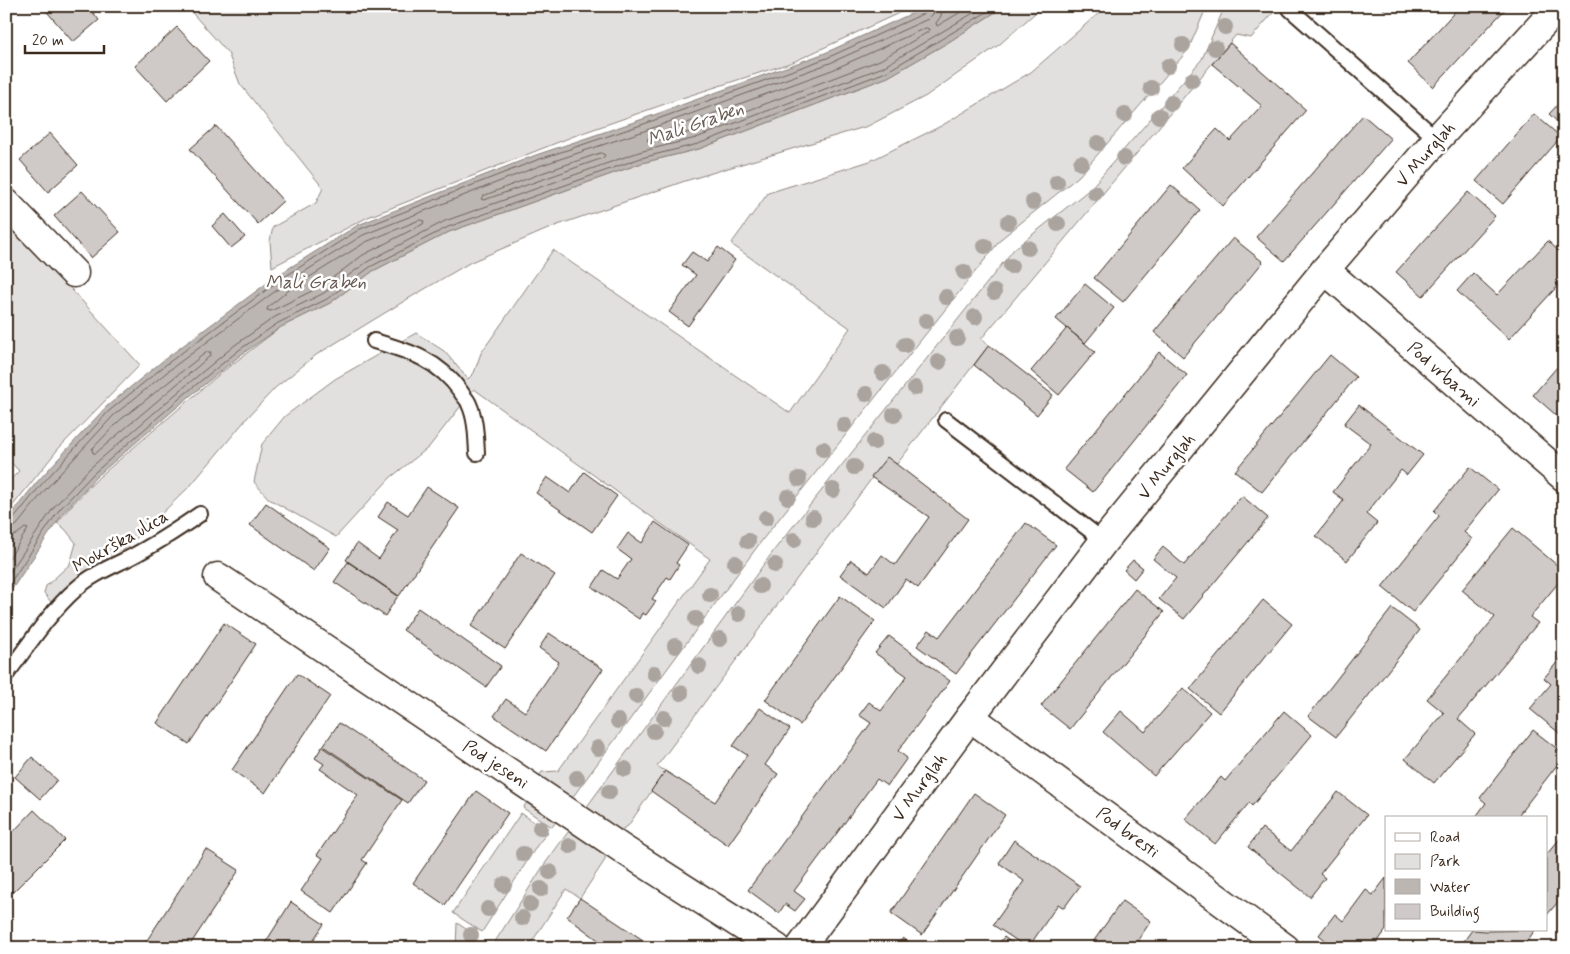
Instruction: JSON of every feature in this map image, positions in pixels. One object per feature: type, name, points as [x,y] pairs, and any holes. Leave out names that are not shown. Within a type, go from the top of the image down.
[{"type":"street","name":"V Murglah","points":[[800,948],[970,717],[1104,541],[1325,270],[1437,139],[1559,6]]},
{"type":"street","points":[[6,203],[74,273]]},
{"type":"street","name":"Pod vrbami","points":[[1325,270],[1564,477]]},
{"type":"street","name":"Pod jeseni","points":[[218,577],[624,850],[777,948]]},
{"type":"street","name":"Pod bresti","points":[[970,717],[1285,948]]},
{"type":"lane","points":[[1290,9],[1437,139]]},
{"type":"lane","points":[[374,340],[411,352],[431,363],[453,381],[469,404],[476,429],[477,453]]},
{"type":"lane","points":[[946,420],[1104,541]]},
{"type":"lane","name":"Mokrška ulica","points":[[6,675],[50,617],[77,587],[104,569],[175,532],[200,514]]},
{"type":"green space","points":[[186,6],[914,6],[793,62],[574,136],[368,217],[272,267],[270,241],[273,227],[316,203],[323,188],[240,84],[228,53]]},
{"type":"green space","points":[[1005,6],[1043,6],[1000,44],[926,96],[868,126],[685,181],[555,226],[471,262],[406,300],[316,355],[275,388],[191,485],[122,552],[101,561],[70,583],[51,602],[44,593],[46,586],[70,564],[76,543],[65,529],[57,523],[71,506],[99,477],[222,372],[281,327],[330,303],[373,271],[449,232],[642,163],[699,149],[888,77],[947,43]]},
{"type":"green space","points":[[1107,6],[1207,6],[1188,50],[1079,176],[1002,238],[763,539],[569,802],[536,780],[542,772],[558,771],[710,559],[474,389],[429,447],[390,478],[336,537],[269,499],[254,482],[262,444],[285,416],[335,379],[416,333],[444,351],[468,379],[474,373],[481,353],[553,250],[790,413],[850,328],[731,244],[768,193],[870,161],[941,126],[1031,72]]},
{"type":"green space","points":[[1225,6],[1279,6],[1251,38],[1236,35],[981,339],[989,345],[897,464],[887,458],[657,766],[665,771],[628,826],[617,832],[583,812],[775,549],[1014,249],[1090,189],[1202,59]]},
{"type":"green space","points":[[6,217],[140,365],[59,448],[6,514],[6,484],[19,471],[6,457]]},
{"type":"green space","points":[[532,795],[561,815],[552,827],[523,808]]},
{"type":"green space","points":[[521,813],[548,832],[538,844],[482,932],[453,913]]},
{"type":"green space","points":[[574,824],[605,854],[605,860],[580,898],[566,889],[528,948],[491,948],[544,865]]},
{"type":"green space","points":[[457,923],[478,937],[472,948],[456,948]]},
{"type":"water","name":"Mali Graben","points":[[928,6],[1005,6],[947,43],[888,77],[699,149],[642,163],[449,232],[373,271],[330,303],[281,327],[242,354],[190,396],[96,477],[63,513],[6,598],[6,520],[37,482],[106,407],[165,359],[278,275],[358,225],[536,155],[640,120],[825,53]]},
{"type":"building","points":[[42,6],[88,6],[99,20],[73,42]]},
{"type":"building","points":[[1379,6],[1390,6],[1386,11]]},
{"type":"building","points":[[1460,6],[1508,6],[1433,87],[1408,63]]},
{"type":"building","points":[[177,27],[209,61],[167,101],[135,66]]},
{"type":"building","points":[[1230,43],[1306,110],[1223,206],[1182,168],[1217,129],[1230,141],[1262,106],[1212,64]]},
{"type":"building","points":[[1564,98],[1564,128],[1549,114]]},
{"type":"building","points":[[1534,114],[1561,137],[1503,204],[1476,181]]},
{"type":"building","points":[[1363,115],[1391,139],[1284,261],[1256,237]]},
{"type":"building","points":[[216,126],[283,201],[258,224],[190,149]]},
{"type":"building","points":[[50,133],[78,165],[48,192],[20,160]]},
{"type":"building","points":[[1171,185],[1200,210],[1123,302],[1094,278]]},
{"type":"building","points":[[82,191],[120,232],[91,258],[54,216]]},
{"type":"building","points":[[1468,192],[1495,216],[1423,296],[1396,272]]},
{"type":"building","points":[[225,214],[245,237],[231,248],[212,226]]},
{"type":"building","points":[[1233,238],[1263,262],[1183,357],[1154,332]]},
{"type":"building","points":[[1548,241],[1564,256],[1564,279],[1509,339],[1457,291],[1473,273],[1497,295]]},
{"type":"building","points":[[718,247],[735,260],[688,326],[669,312],[696,275],[682,265],[692,252],[707,262]]},
{"type":"building","points":[[1085,284],[1114,308],[1085,343],[1056,319]]},
{"type":"building","points":[[1067,328],[1095,352],[1059,395],[1031,371]]},
{"type":"building","points":[[989,345],[1053,395],[1037,415],[974,365]]},
{"type":"building","points":[[1159,352],[1187,375],[1093,492],[1064,469]]},
{"type":"building","points":[[1330,355],[1356,377],[1262,492],[1235,471]]},
{"type":"building","points":[[1564,359],[1564,408],[1557,416],[1533,395]]},
{"type":"building","points":[[1359,405],[1423,455],[1407,475],[1401,470],[1366,514],[1377,523],[1347,561],[1316,536],[1344,500],[1333,492],[1371,444],[1344,424]]},
{"type":"building","points":[[887,457],[968,519],[918,588],[906,579],[886,608],[840,575],[851,560],[869,573],[882,555],[895,565],[929,517],[871,477]]},
{"type":"building","points":[[1470,467],[1498,490],[1464,532],[1472,539],[1413,612],[1382,587],[1439,516],[1434,511]]},
{"type":"building","points":[[584,472],[617,496],[592,532],[536,493],[547,477],[570,493]]},
{"type":"building","points":[[427,487],[459,508],[399,596],[346,560],[357,543],[379,559],[398,530],[378,517],[388,502],[408,515]]},
{"type":"building","points":[[1242,496],[1268,518],[1184,619],[1159,599],[1176,578],[1153,559],[1163,547],[1184,565]]},
{"type":"building","points":[[266,503],[330,548],[314,571],[250,525]]},
{"type":"building","points":[[655,522],[688,545],[676,563],[679,565],[670,579],[667,577],[652,599],[656,601],[646,615],[642,613],[639,619],[592,587],[603,570],[617,579],[631,559],[617,549],[628,533],[642,543]]},
{"type":"building","points":[[1026,523],[1056,545],[956,674],[917,646],[929,630],[939,637]]},
{"type":"building","points":[[1513,528],[1564,571],[1564,576],[1530,617],[1538,623],[1458,719],[1475,734],[1434,783],[1405,759],[1444,713],[1427,699],[1495,617],[1462,590]]},
{"type":"building","points":[[521,553],[555,575],[505,649],[471,626]]},
{"type":"building","points":[[1133,560],[1143,568],[1134,579],[1124,570]]},
{"type":"building","points":[[348,562],[398,596],[385,616],[334,582]]},
{"type":"building","points":[[1135,589],[1164,612],[1070,729],[1041,706]]},
{"type":"building","points":[[840,596],[875,621],[800,725],[765,700]]},
{"type":"building","points":[[1263,600],[1292,624],[1219,713],[1190,689]]},
{"type":"building","points":[[418,608],[501,666],[486,687],[403,630]]},
{"type":"building","points":[[1392,608],[1420,630],[1336,737],[1308,716]]},
{"type":"building","points":[[224,623],[256,644],[189,744],[157,723]]},
{"type":"building","points":[[549,633],[603,669],[546,751],[494,716],[506,699],[525,712],[559,662],[539,648]]},
{"type":"building","points":[[889,636],[950,681],[898,751],[907,758],[887,786],[877,779],[794,891],[805,899],[795,911],[785,904],[779,913],[748,890],[871,723],[859,715],[869,702],[881,711],[907,676],[875,653]]},
{"type":"building","points":[[1564,654],[1564,737],[1530,709],[1551,684],[1544,678]]},
{"type":"building","points":[[297,674],[330,696],[265,793],[232,770]]},
{"type":"building","points":[[1183,688],[1210,712],[1154,776],[1103,732],[1121,711],[1145,732]]},
{"type":"building","points":[[760,708],[790,729],[765,765],[778,774],[728,845],[651,791],[665,771],[715,802],[747,755],[733,746]]},
{"type":"building","points":[[1284,711],[1312,735],[1252,806],[1249,803],[1215,844],[1185,819],[1221,777],[1225,781]]},
{"type":"building","points":[[339,723],[424,780],[408,803],[323,746]]},
{"type":"building","points":[[1533,730],[1564,754],[1518,816],[1476,816],[1486,803],[1480,798]]},
{"type":"building","points":[[322,747],[402,800],[362,860],[367,863],[333,913],[301,891],[323,858],[317,855],[358,795],[320,769],[324,764],[315,758]]},
{"type":"building","points":[[32,757],[57,780],[40,799],[15,777]]},
{"type":"building","points":[[476,791],[508,813],[445,905],[413,883]]},
{"type":"building","points":[[1338,792],[1367,815],[1320,874],[1325,878],[1310,897],[1248,847],[1262,828],[1291,851]]},
{"type":"building","points":[[974,793],[1005,815],[922,935],[891,913]]},
{"type":"building","points":[[34,810],[65,840],[13,892],[6,885],[6,823],[14,831]]},
{"type":"building","points":[[1564,834],[1564,895],[1548,914],[1548,853]]},
{"type":"building","points":[[1014,840],[1080,886],[1064,908],[1058,904],[1028,948],[993,925],[1024,881],[999,863]]},
{"type":"building","points":[[206,849],[239,870],[188,948],[142,948]]},
{"type":"building","points":[[1385,879],[1385,931],[1373,948],[1335,948],[1319,935],[1335,914],[1343,921],[1366,890],[1373,895]]},
{"type":"building","points":[[580,898],[655,948],[609,948],[567,917]]},
{"type":"building","points":[[1122,901],[1151,921],[1138,940],[1140,941],[1136,948],[1093,948],[1096,944],[1093,942]]},
{"type":"building","points":[[291,902],[324,924],[308,948],[262,948]]},
{"type":"building","points":[[1471,932],[1534,932],[1522,948],[1459,948]]},
{"type":"building","points":[[1004,937],[1019,948],[995,948]]},
{"type":"building","points":[[903,938],[917,948],[895,948]]},
{"type":"building","points":[[599,943],[605,948],[595,948]]}]
